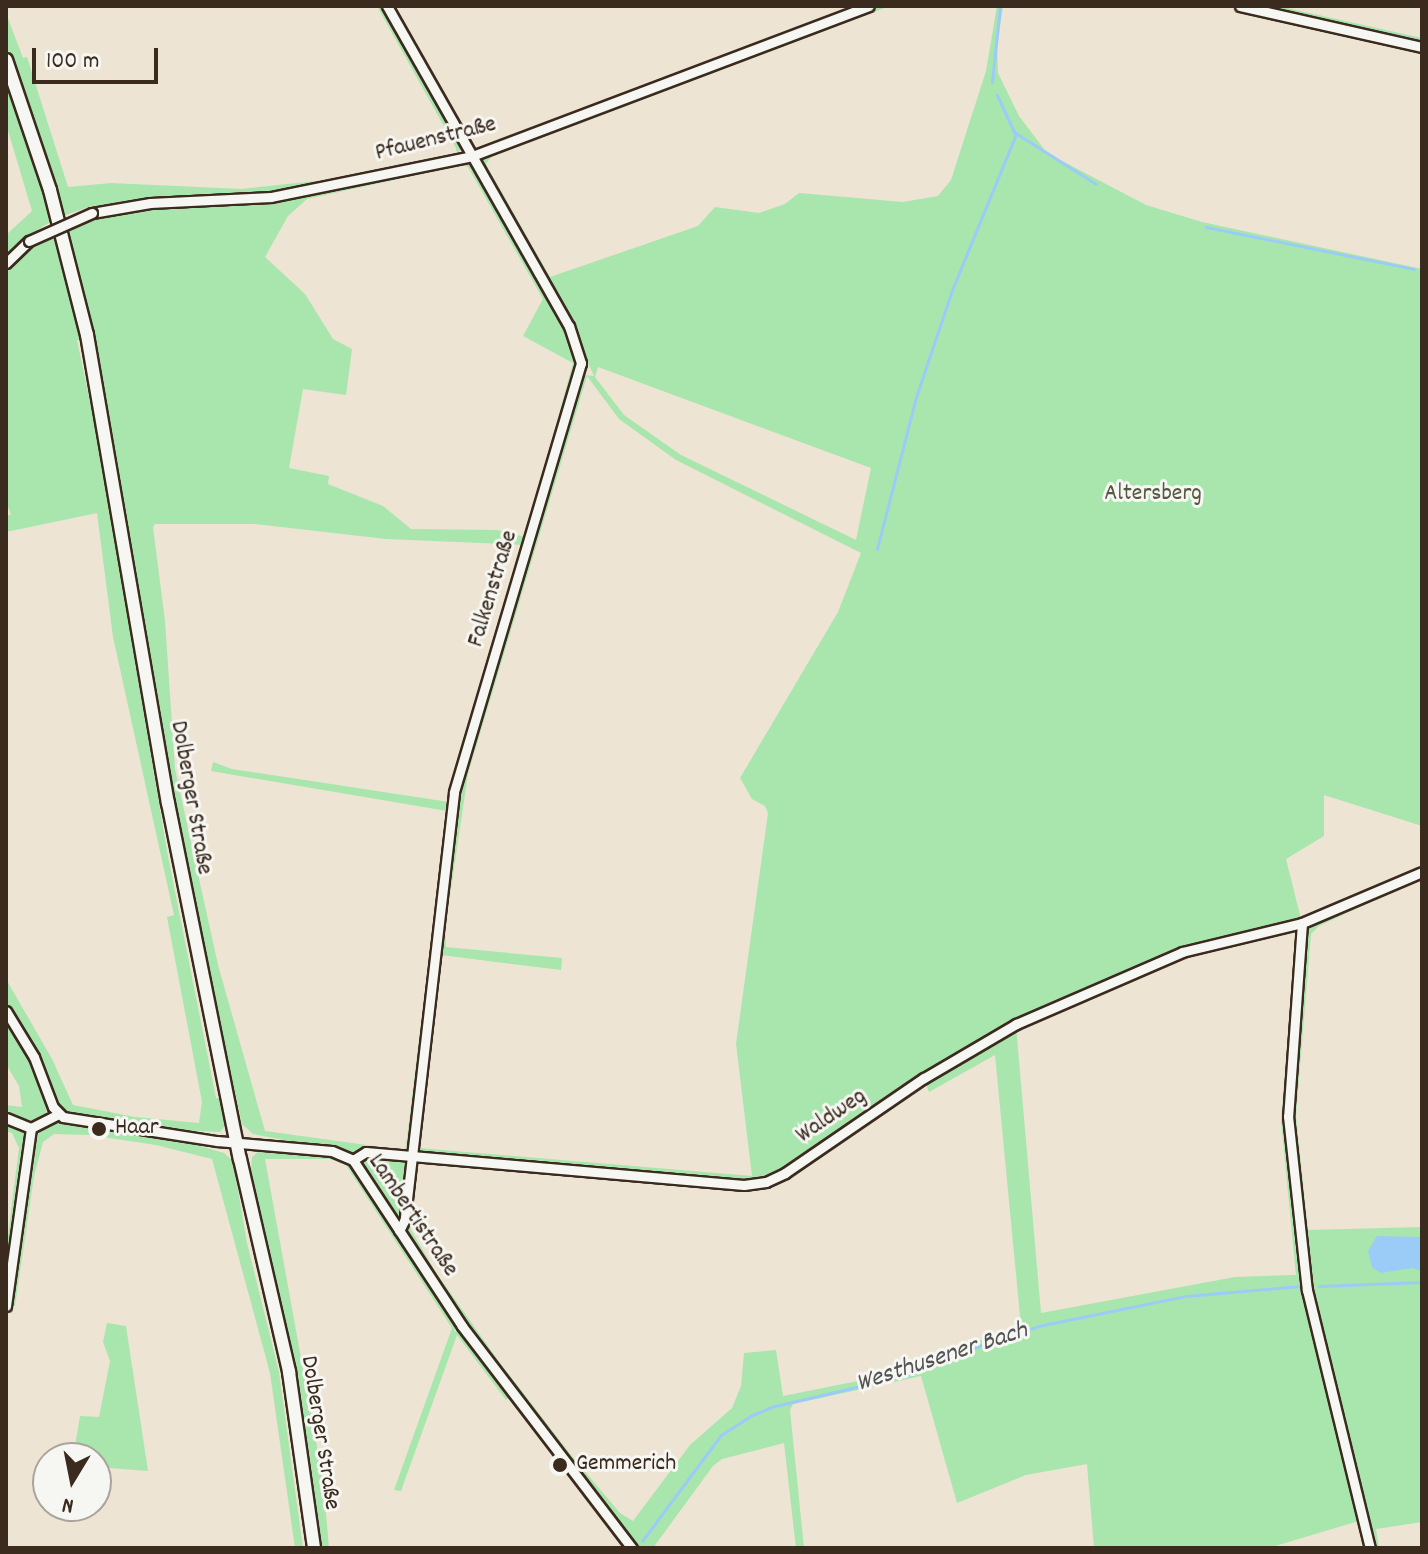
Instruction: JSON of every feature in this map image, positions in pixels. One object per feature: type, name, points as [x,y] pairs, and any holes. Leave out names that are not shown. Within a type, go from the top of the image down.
[{"type":"main road","name":"Dolberger Straße","points":[[6,60],[50,190],[87,335],[168,803],[237,1144],[289,1372],[314,1548]]},
{"type":"street","name":"Falkenstraße","points":[[387,6],[569,326],[579,353],[580,370],[454,793],[405,1219],[399,1231]]},
{"type":"street","name":"Pfauenstraße","points":[[6,263],[29,241],[92,213],[150,203],[271,197],[472,156],[869,6]]},
{"type":"street","points":[[1240,6],[1422,47]]},
{"type":"street","name":"Waldweg","points":[[353,1160],[366,1152],[744,1185],[766,1182],[785,1173],[924,1078],[1016,1024],[1182,952],[1302,923],[1422,872]]},
{"type":"street","points":[[1302,923],[1288,1116],[1307,1290],[1370,1548]]},
{"type":"street","points":[[6,1011],[34,1057],[59,1114],[31,1128],[6,1118]]},
{"type":"street","name":"Lambertistraße","points":[[59,1114],[68,1119],[237,1144],[332,1151],[353,1160],[493,1369],[632,1548]]},
{"type":"street","points":[[6,1306],[31,1128]]},
{"type":"green space","points":[[377,6],[385,6],[462,147],[456,156],[425,163],[457,153],[456,148]]},
{"type":"green space","name":"Altersberg","points":[[874,6],[890,6],[491,157],[486,164],[550,277],[698,226],[715,207],[759,213],[785,204],[799,193],[903,202],[938,196],[951,180],[986,71],[997,6],[1003,6],[997,47],[998,73],[1019,116],[1047,153],[1146,205],[1202,222],[1422,269],[1422,826],[1324,795],[1324,836],[1286,859],[1301,919],[1181,951],[1016,1026],[1041,1313],[1235,1277],[1296,1275],[1281,1120],[1294,931],[1298,931],[1286,1116],[1302,1276],[1359,1521],[1268,1548],[1094,1548],[1087,1464],[1026,1475],[957,1503],[921,1376],[793,1404],[790,1410],[804,1548],[796,1548],[784,1443],[722,1459],[713,1466],[653,1548],[639,1548],[508,1382],[405,1232],[409,1217],[411,1230],[437,1274],[500,1363],[571,1455],[620,1513],[633,1521],[690,1445],[732,1408],[741,1386],[744,1353],[776,1350],[783,1396],[868,1379],[1021,1326],[995,1055],[929,1092],[925,1081],[767,1179],[742,1182],[422,1153],[416,1147],[458,793],[578,384],[584,375],[594,376],[571,325],[480,161],[487,153]],"holes":[[[598,367],[871,468],[856,540],[681,455],[624,415],[595,377]],[[587,376],[619,419],[676,460],[861,553],[838,612],[740,778],[752,799],[765,806],[768,813],[736,1044],[752,1176],[419,1148],[441,955],[561,970],[562,958],[446,947],[445,929],[468,774]]]},
{"type":"green space","points":[[1248,6],[1278,6],[1422,38],[1422,45]]},
{"type":"green space","points":[[6,13],[23,58],[27,57],[68,187],[111,183],[241,189],[316,181],[326,184],[268,193],[91,206],[63,216],[6,45]]},
{"type":"green space","points":[[6,74],[53,220],[18,243],[6,256],[6,235],[32,211],[6,124]]},
{"type":"green space","points":[[465,161],[475,167],[566,328],[577,363],[525,545],[386,539],[255,524],[155,524],[153,527],[165,621],[175,769],[218,965],[265,1131],[403,1150],[353,1153],[253,1134],[242,1124],[181,845],[112,434],[66,227],[135,207],[278,203],[283,198]],"holes":[[[462,165],[468,167],[543,299],[523,336],[573,363],[525,537],[498,530],[411,529],[383,506],[328,484],[329,476],[289,468],[303,389],[346,395],[352,349],[333,339],[305,294],[265,257],[288,216],[307,199]]]},
{"type":"green space","points":[[56,233],[83,338],[77,340],[97,436],[167,851],[216,1098],[221,1098],[226,1125],[220,1132],[179,1130],[69,1113],[58,1103],[37,1055],[6,1002],[6,979],[52,1059],[73,1105],[135,1117],[199,1123],[202,1102],[167,917],[174,915],[113,637],[97,513],[6,532],[6,517],[11,514],[6,502],[6,266],[19,253]]},
{"type":"green space","points":[[474,716],[447,810],[450,816],[410,1143],[403,1150],[406,1146],[447,811],[211,771],[213,762],[232,769],[449,802]]},
{"type":"green space","points":[[1364,899],[1366,904],[1319,926],[1311,934],[1296,1116],[1308,1230],[1422,1227],[1422,1522],[1376,1529],[1379,1548],[1372,1548],[1310,1292],[1291,1117],[1306,930],[1311,922]]},
{"type":"green space","points":[[6,1018],[29,1057],[47,1105],[46,1114],[35,1121],[6,1114],[6,1105],[22,1107],[19,1086],[6,1064]]},
{"type":"green space","points":[[57,1120],[197,1145],[224,1153],[233,1161],[247,1243],[279,1372],[303,1548],[295,1548],[270,1373],[212,1159],[156,1145],[89,1135],[54,1134],[43,1142],[34,1176],[15,1306],[8,1305],[34,1142],[42,1128]]},
{"type":"green space","points":[[6,1121],[26,1132],[6,1288],[6,1251],[19,1148],[12,1133],[6,1131]]},
{"type":"green space","points":[[258,1152],[331,1155],[355,1170],[457,1324],[454,1331],[462,1332],[509,1397],[506,1400],[457,1335],[401,1491],[394,1490],[452,1328],[346,1165],[330,1159],[265,1159],[323,1480],[329,1548],[319,1548],[294,1372],[251,1170],[252,1157]]},
{"type":"green space","points":[[365,1155],[408,1159],[401,1220],[362,1165]]},
{"type":"green space","points":[[107,1323],[126,1326],[148,1471],[112,1468],[112,1442],[76,1442],[80,1416],[99,1417],[110,1361],[103,1342]]},
{"type":"water","points":[[1377,1236],[1422,1237],[1422,1271],[1412,1268],[1381,1273],[1372,1267],[1368,1251]]},
{"type":"waterway","points":[[992,82],[1000,6]]},
{"type":"waterway","points":[[1262,6],[1341,24]]},
{"type":"waterway","points":[[1348,25],[1422,41]]},
{"type":"waterway","points":[[997,95],[1014,132],[1096,184]]},
{"type":"waterway","points":[[877,549],[916,397],[952,290],[1016,134]]},
{"type":"waterway","points":[[1206,227],[1414,269]]},
{"type":"waterway","name":"Westhusener Bach","points":[[1319,1286],[1422,1282]]},
{"type":"waterway","name":"Westhusener Bach","points":[[642,1541],[721,1435],[750,1416],[771,1407],[907,1375],[999,1338],[1043,1325],[1186,1296],[1300,1286]]},
{"type":"place","name":"Haar","points":[[99,1129]]},
{"type":"place","name":"Gemmerich","points":[[560,1465]]}]
